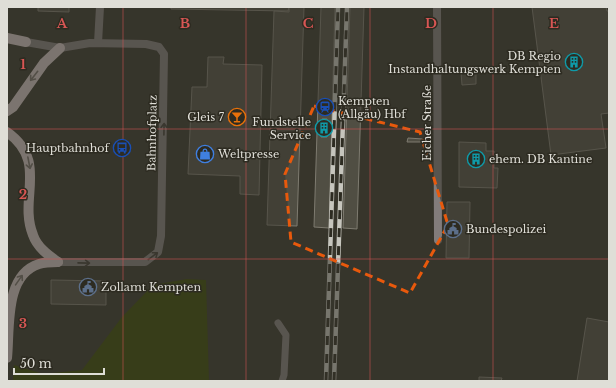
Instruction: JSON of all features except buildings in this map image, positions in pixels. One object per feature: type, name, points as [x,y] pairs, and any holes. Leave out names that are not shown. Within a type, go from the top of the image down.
[{"type":"main road","points":[[7,38],[26,42]]},
{"type":"main road","points":[[7,111],[13,107],[44,63],[60,48]]},
{"type":"main road","points":[[7,132],[16,138],[25,149],[28,159],[30,172],[30,225],[33,236],[46,254],[58,262]]},
{"type":"main road","points":[[7,358],[12,292],[17,282],[33,266],[40,263],[58,262]]},
{"type":"street","points":[[98,43],[100,7]]},
{"type":"street","name":"Eicher Straße","points":[[437,7],[438,240]]},
{"type":"street","name":"Bahnhofplatz","points":[[26,42],[60,48],[98,43],[154,45],[159,47],[164,54],[161,236],[158,252],[145,262],[58,262]]},
{"type":"lane","points":[[278,323],[286,335],[284,375],[282,381]]},
{"type":"highlighted area","points":[[314,106],[420,132],[448,225],[410,293],[291,242],[285,174]]},
{"type":"green space","points":[[187,279],[206,280],[209,381],[13,381],[14,365],[43,374],[82,370],[122,317],[153,285]]},
{"type":"railway","points":[[326,381],[338,7]]},
{"type":"railway","points":[[334,381],[347,7]]},
{"type":"place","name":"DB Regio Instandhaltungswerk Kempten","points":[[574,62]]},
{"type":"place","name":"Kempten (Allgäu) Hbf","points":[[325,107]]},
{"type":"place","name":"Gleis 7","points":[[237,117]]},
{"type":"place","name":"Fundstelle Service","points":[[324,128]]},
{"type":"place","name":"Hauptbahnhof","points":[[122,148]]},
{"type":"place","name":"Weltpresse","points":[[205,154]]},
{"type":"place","name":"ehem. DB Kantine","points":[[476,159]]},
{"type":"place","name":"Bundespolizei","points":[[453,229]]},
{"type":"place","name":"Zollamt Kempten","points":[[88,287]]}]
